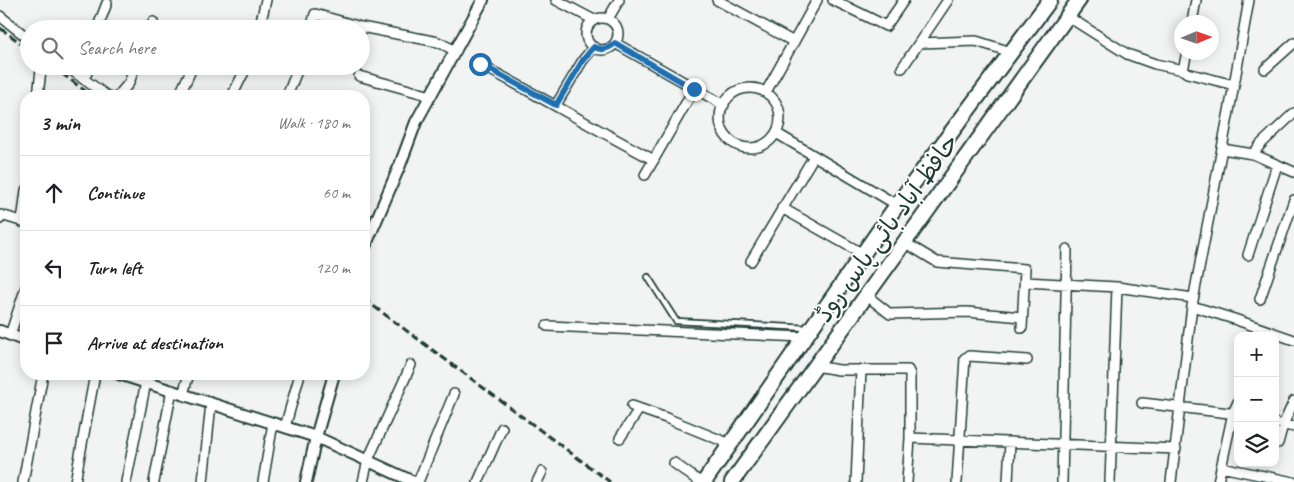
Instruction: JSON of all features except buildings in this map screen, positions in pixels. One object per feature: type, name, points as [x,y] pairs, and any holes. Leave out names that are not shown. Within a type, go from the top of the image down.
[{"type":"highway","name":"حافظ آباد بائی پاس روڈ","points":[[702,482],[809,333],[897,205],[1050,0]]},
{"type":"highway","name":"حافظ آباد بائی پاس روڈ","points":[[732,482],[1078,0]]},
{"type":"street","points":[[261,20],[266,0]]},
{"type":"street","points":[[370,235],[416,122],[483,0]]},
{"type":"street","points":[[556,0],[594,20]]},
{"type":"street","points":[[608,19],[619,0]]},
{"type":"street","points":[[717,0],[794,42]]},
{"type":"street","points":[[766,92],[817,0]]},
{"type":"street","points":[[833,0],[886,26],[904,0]]},
{"type":"street","points":[[902,68],[948,0]]},
{"type":"street","points":[[1193,15],[1196,0]]},
{"type":"street","points":[[1171,482],[1192,302],[1249,0]]},
{"type":"street","points":[[100,20],[107,3]]},
{"type":"street","points":[[313,20],[315,14],[336,20]]},
{"type":"street","points":[[0,16],[20,32]]},
{"type":"street","points":[[1067,16],[1127,54],[1155,64],[1234,85]]},
{"type":"street","points":[[608,19],[616,25],[618,34],[615,43],[602,50],[589,43],[586,33],[587,28],[594,20],[608,19]]},
{"type":"street","points":[[370,29],[438,42],[456,51]]},
{"type":"street","points":[[919,43],[976,41],[1011,52]]},
{"type":"street","points":[[615,43],[724,105]]},
{"type":"street","points":[[1265,68],[1294,43]]},
{"type":"street","points":[[556,105],[583,60],[594,47]]},
{"type":"street","points":[[1183,70],[1185,60]]},
{"type":"street","points":[[480,64],[556,105],[582,122],[654,160]]},
{"type":"street","points":[[39,90],[40,75]]},
{"type":"street","points":[[78,75],[99,90]]},
{"type":"street","points":[[83,79],[86,75]]},
{"type":"street","points":[[123,90],[132,75]]},
{"type":"street","points":[[182,90],[189,75]]},
{"type":"street","points":[[235,90],[242,75]]},
{"type":"street","points":[[290,90],[296,75]]},
{"type":"street","points":[[359,76],[431,96]]},
{"type":"street","points":[[755,88],[766,92],[774,100],[779,110],[780,122],[776,133],[768,142],[758,146],[746,147],[735,143],[727,135],[722,125],[721,113],[724,105],[733,94],[743,89],[755,88]]},
{"type":"street","points":[[645,176],[694,89]]},
{"type":"street","points":[[1253,154],[1294,113]]},
{"type":"street","points":[[776,133],[897,205]]},
{"type":"street","points":[[1222,149],[1253,154],[1294,172]]},
{"type":"street","points":[[751,261],[814,156]]},
{"type":"street","points":[[1248,255],[1277,165]]},
{"type":"street","points":[[1260,299],[1294,200]]},
{"type":"street","points":[[782,208],[863,254]]},
{"type":"street","points":[[0,218],[1,215],[20,221]]},
{"type":"street","points":[[904,242],[937,262],[1025,269],[1022,328]]},
{"type":"street","points":[[1062,482],[1068,249]]},
{"type":"street","points":[[1025,282],[1117,287],[1192,302],[1264,332]]},
{"type":"street","points":[[1110,482],[1117,287]]},
{"type":"street","points":[[866,295],[890,314],[967,312],[1022,317]]},
{"type":"street","points":[[20,299],[3,334],[20,339]]},
{"type":"street","points":[[547,326],[809,333]]},
{"type":"street","points":[[1279,336],[1294,340]]},
{"type":"street","points":[[957,482],[964,358],[969,356],[1027,360]]},
{"type":"street","points":[[364,482],[368,460],[411,365]]},
{"type":"street","points":[[815,366],[840,370],[908,370],[910,374],[910,438],[907,482]]},
{"type":"street","points":[[856,482],[861,370]]},
{"type":"street","points":[[23,482],[42,380]]},
{"type":"street","points":[[75,482],[94,380]]},
{"type":"street","points":[[139,380],[316,437],[414,482]]},
{"type":"street","points":[[183,394],[187,380]]},
{"type":"street","points":[[285,427],[298,380]]},
{"type":"street","points":[[306,482],[316,437],[332,380]]},
{"type":"street","points":[[126,482],[146,382]]},
{"type":"street","points":[[154,482],[172,390]]},
{"type":"street","points":[[418,482],[454,394]]},
{"type":"street","points":[[1294,401],[1279,424],[1294,427]]},
{"type":"street","points":[[203,482],[211,403]]},
{"type":"street","points":[[1142,404],[1181,406],[1234,413]]},
{"type":"street","points":[[620,438],[636,407],[730,444]]},
{"type":"street","points":[[1218,482],[1234,420]]},
{"type":"street","points":[[263,482],[273,423]]},
{"type":"street","points":[[478,482],[502,428]]},
{"type":"street","points":[[910,438],[1176,449]]},
{"type":"street","points":[[1008,482],[1010,442]]},
{"type":"street","points":[[674,463],[702,482]]},
{"type":"street","points":[[1221,467],[1293,482]]},
{"type":"street","points":[[537,482],[542,472]]},
{"type":"lane","points":[[648,277],[676,321],[809,333]]},
{"type":"railway","points":[[0,28],[20,42]]},
{"type":"railway","points":[[64,75],[84,90]]},
{"type":"railway","points":[[370,303],[610,482]]},
{"type":"route","points":[[480,64],[556,105],[583,60],[594,47],[602,50],[615,43],[694,89]]}]
